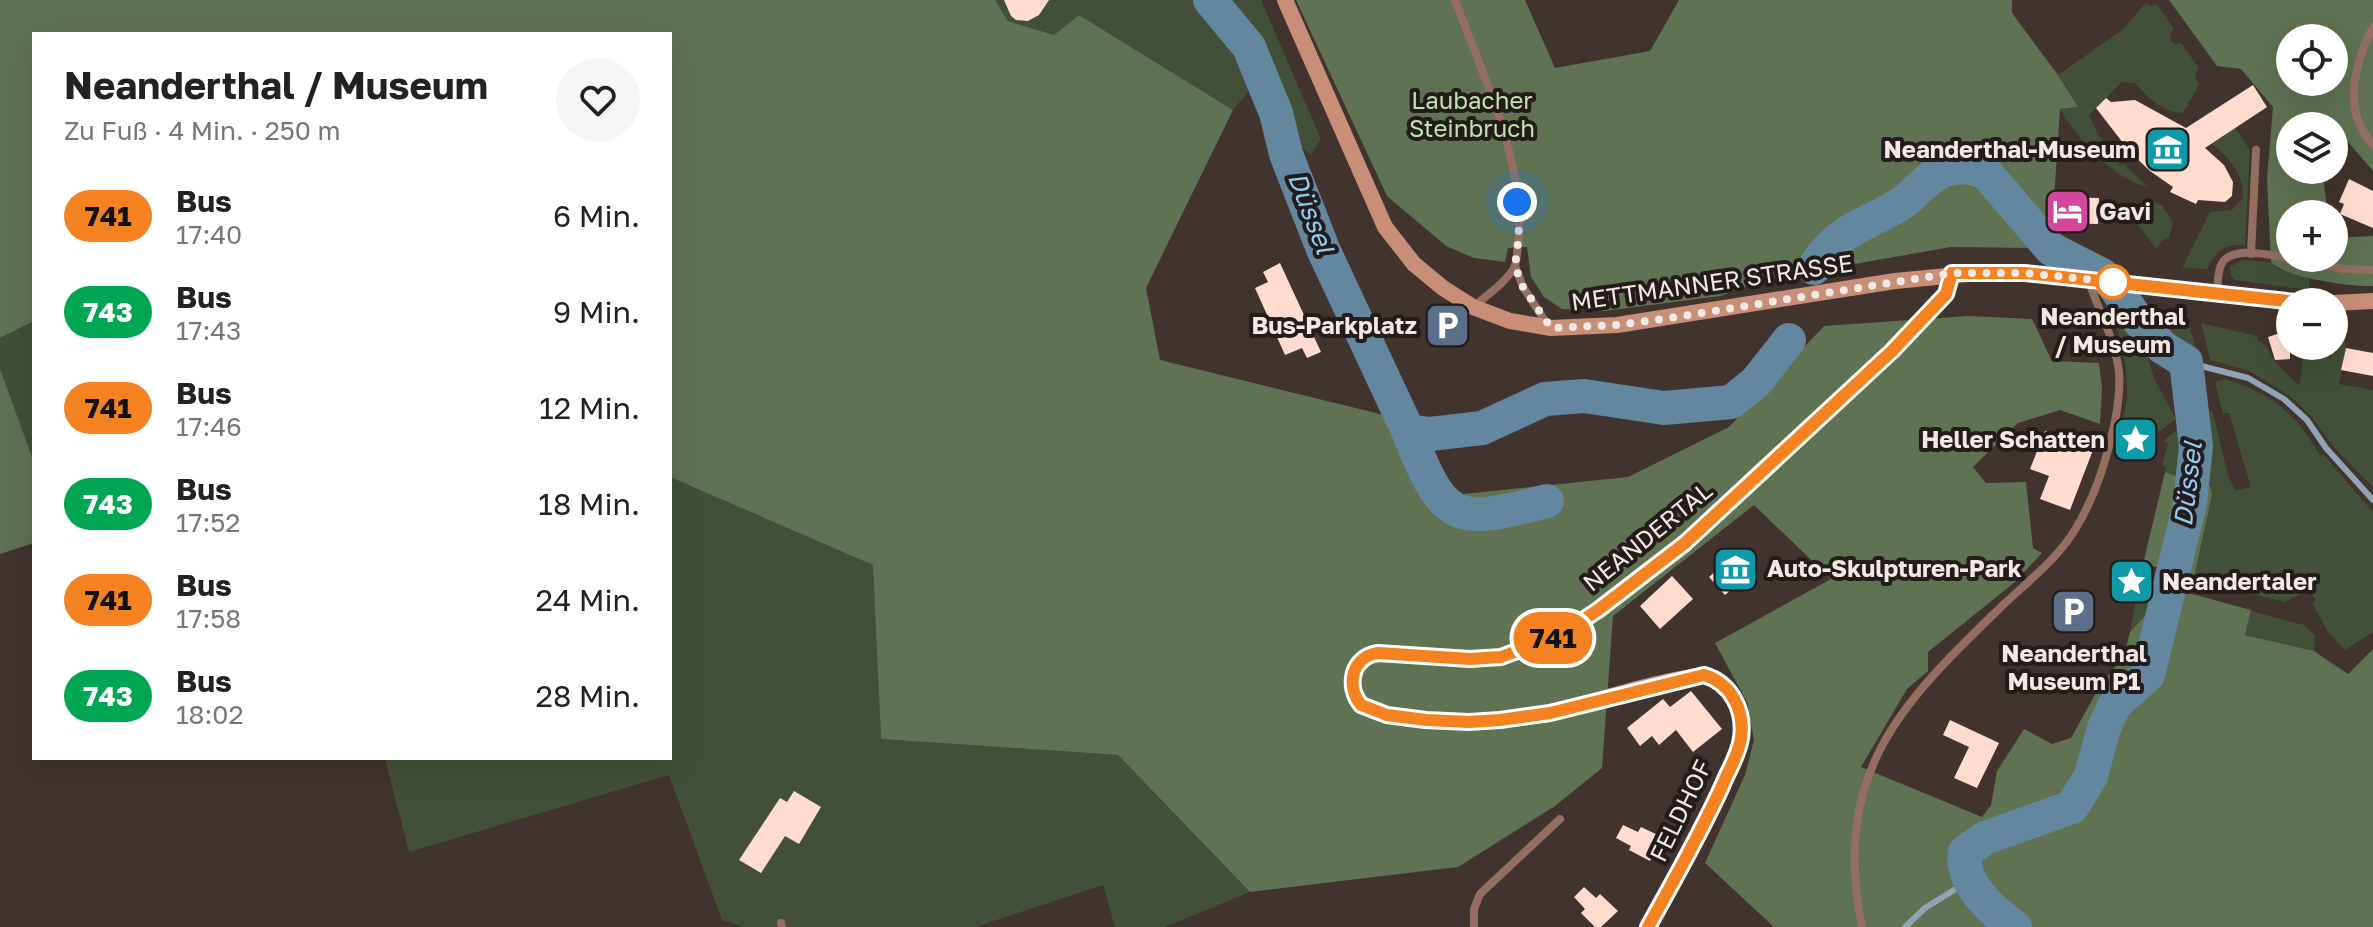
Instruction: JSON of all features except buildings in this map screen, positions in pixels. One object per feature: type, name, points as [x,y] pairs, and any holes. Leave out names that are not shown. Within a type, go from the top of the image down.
[{"type":"main road","name":"METTMANNER STRASSE","points":[[1285,0],[1385,227],[1414,264],[1449,293],[1473,307],[1510,321],[1551,328],[1617,325],[1952,273],[2025,273],[2276,300]]},
{"type":"main road","name":"NEANDERTAL","points":[[1739,712],[1725,685],[1716,678],[1704,675],[1550,713],[1469,722],[1426,720],[1372,712],[1355,697],[1352,679],[1359,662],[1367,655],[1387,653],[1470,659],[1501,657],[1560,635],[1598,610],[1685,543],[1892,351],[1946,294],[1952,273]]},
{"type":"main road","points":[[2348,302],[2373,301]]},
{"type":"main road","name":"FELDHOF","points":[[1648,927],[1711,812],[1739,747],[1742,724],[1739,712]]},
{"type":"lane","points":[[1455,0],[1510,156],[1519,235],[1515,266],[1523,287],[1551,328]]},
{"type":"lane","points":[[2373,27],[2357,64],[2354,98],[2361,127],[2373,145]]},
{"type":"lane","points":[[2251,254],[2256,150]]},
{"type":"lane","points":[[2217,294],[2219,271],[2224,260],[2234,255],[2276,257]]},
{"type":"lane","points":[[1473,307],[1503,282],[1515,266]]},
{"type":"lane","points":[[2348,269],[2373,270]]},
{"type":"lane","points":[[1862,927],[1854,848],[1857,822],[1878,751],[1902,711],[1946,660],[2067,541],[2084,512],[2105,460],[2118,399],[2119,374],[2109,329],[2092,280]]},
{"type":"lane","points":[[1474,927],[1474,909],[1480,894],[1560,819]]},
{"type":"green space","points":[[0,0],[995,0],[1008,21],[1054,35],[1079,15],[1233,110],[1146,288],[1160,360],[1388,416],[1434,497],[1628,477],[1729,427],[1824,326],[1969,316],[2032,319],[2052,361],[2099,363],[2102,389],[2100,424],[2060,410],[2018,423],[1973,467],[1986,483],[2026,482],[2033,548],[2042,553],[2015,582],[1928,652],[1928,671],[1907,689],[1861,767],[1982,817],[1991,805],[1997,771],[2024,729],[2052,744],[2071,738],[2101,684],[2124,656],[2130,632],[2154,606],[2178,608],[2181,591],[2251,610],[2245,635],[2314,651],[2348,674],[2373,649],[2373,927],[1774,927],[1705,863],[1745,775],[1754,740],[1747,702],[1715,643],[1831,579],[1754,505],[1613,616],[1602,768],[1555,806],[1458,867],[1250,892],[1118,755],[881,739],[873,565],[672,478],[672,32],[32,32],[32,322],[0,338]]},
{"type":"green space","points":[[995,0],[1261,0],[1321,139],[1311,155],[1269,122],[1254,85],[1233,110],[1079,15],[1055,35],[1008,21]]},
{"type":"green space","name":"Laubacher Steinbruch","points":[[1296,0],[1525,0],[1555,68],[1650,51],[1679,0],[2012,0],[2012,13],[2078,107],[2060,109],[2052,230],[2040,248],[1951,247],[1764,280],[1720,296],[1605,311],[1562,309],[1544,297],[1531,277],[1527,247],[1508,248],[1505,262],[1474,258],[1446,246],[1387,196]]},
{"type":"green space","points":[[2169,0],[2373,0],[2373,171],[2348,142],[2348,112],[2276,112],[2276,184],[2324,184],[2326,200],[2276,200],[2276,266],[2271,262],[2267,179],[2273,107],[2241,69],[2217,66]]},
{"type":"green space","points":[[2146,3],[2151,6],[2157,4],[2174,29],[2170,34],[2171,41],[2181,43],[2198,67],[2195,77],[2199,85],[2183,113],[2162,107],[2135,83],[2122,82],[2089,115],[2120,165],[2124,164],[2149,188],[2110,167],[2077,134],[2060,109],[2077,107],[2058,75],[2122,30]]},
{"type":"green space","points":[[2236,128],[2250,151],[2245,245],[2232,245],[2222,250],[2207,269],[2182,268],[2210,212],[2232,210],[2243,198],[2241,181],[2234,167],[2212,144]]},
{"type":"green space","points":[[2147,199],[2162,205],[2173,222],[2169,238],[2161,241],[2157,250],[2136,222],[2137,205]]},
{"type":"green space","points":[[2373,236],[2373,286],[2335,283],[2288,272],[2348,272],[2348,237]]},
{"type":"green space","points":[[2242,260],[2271,262],[2276,272],[2309,277],[2309,288],[2235,280],[2231,277],[2230,267]]},
{"type":"green space","points":[[2112,309],[2131,326],[2176,419],[2153,436],[2145,434],[2134,457],[2123,454],[2119,443],[2127,379]]},
{"type":"green space","points":[[2146,314],[2188,321],[2198,356],[2176,346]]},
{"type":"green space","points":[[32,322],[32,457],[0,369],[0,338]]},
{"type":"green space","points":[[2201,323],[2257,336],[2257,340],[2266,345],[2273,359],[2297,384],[2300,384],[2303,360],[2344,360],[2339,384],[2373,390],[2373,487],[2336,450],[2311,416],[2291,397],[2250,371],[2210,360]]},
{"type":"green space","points":[[0,369],[32,457],[32,544],[0,554]]},
{"type":"green space","points":[[2225,379],[2270,398],[2292,416],[2320,456],[2323,454],[2373,512],[2373,632],[2345,650],[2328,632],[2312,603],[2316,600],[2309,591],[2284,602],[2193,579],[2212,495],[2210,486],[2202,479],[2205,445],[2198,414],[2205,410],[2213,412],[2228,475],[2235,490],[2251,487],[2229,413],[2223,413],[2215,382]]},
{"type":"green space","points":[[2180,428],[2186,443],[2182,478],[2165,472],[2166,467],[2162,465],[2168,443],[2163,441]]},
{"type":"green space","points":[[2165,472],[2182,478],[2165,569],[2143,564]]},
{"type":"green space","points":[[672,478],[874,565],[881,739],[1118,755],[1250,892],[1165,927],[1115,927],[1103,885],[975,927],[745,927],[722,920],[669,775],[409,852],[386,760],[672,760]]},
{"type":"green space","points":[[2202,479],[2210,486],[2212,495],[2194,577],[2181,574]]},
{"type":"green space","points":[[2140,578],[2159,583],[2154,606],[2130,632]]},
{"type":"green space","points":[[2251,611],[2304,625],[2315,636],[2314,651],[2245,635]]},
{"type":"waterway","name":"Düssel","points":[[1210,0],[1249,47],[1276,113],[1286,154],[1323,249],[1408,431],[1430,434],[1482,428],[1545,399],[1584,396],[1664,408],[1731,402],[1756,382],[1789,340]]},
{"type":"waterway","name":"Düssel","points":[[1814,268],[1823,254],[1843,235],[1902,203],[1935,175],[1955,168],[1976,169],[1988,175],[2051,249],[2102,275],[2113,284],[2134,315],[2162,347],[2186,362],[2196,446],[2190,503],[2148,675],[2115,704],[2104,728],[2091,776],[2072,807],[1985,838],[1965,852],[1967,875],[1973,885],[1988,904],[2015,927]]},
{"type":"waterway","points":[[2186,362],[2248,378],[2284,399],[2307,420],[2326,448],[2373,500]]},
{"type":"waterway","name":"Düssel","points":[[1408,431],[1432,484],[1443,500],[1456,510],[1471,514],[1491,513],[1547,501]]},
{"type":"waterway","points":[[1905,927],[1925,908],[1970,880]]},
{"type":"bus line","name":"741","points":[[1648,927],[1711,812],[1739,747],[1742,724],[1733,695],[1725,685],[1716,678],[1704,675],[1550,713],[1469,722],[1426,720],[1372,712],[1361,705],[1352,689],[1353,673],[1359,662],[1367,655],[1378,653],[1470,659],[1501,657],[1560,635],[1632,585],[1685,543],[1796,441],[1930,314],[1946,294],[1952,273],[2025,273],[2276,300]]},
{"type":"place","name":"Neanderthal-Museum","points":[[2167,150]]},
{"type":"place","name":"Gavi","points":[[2068,212]]},
{"type":"place","name":"Neanderthal / Museum","points":[[2113,282]]},
{"type":"place","name":"Bus-Parkplatz","points":[[1448,326]]},
{"type":"place","name":"Heller Schatten","points":[[2136,440]]},
{"type":"place","name":"Auto-Skulpturen-Park","points":[[1736,569]]},
{"type":"place","name":"Neandertaler","points":[[2131,582]]},
{"type":"place","name":"Neanderthal Museum P1","points":[[2074,612]]},
{"type":"route","points":[[1517,202],[1519,235],[1515,266],[1523,287],[1551,328],[1570,329],[1670,318],[1952,273],[2025,273],[2113,282]]}]
